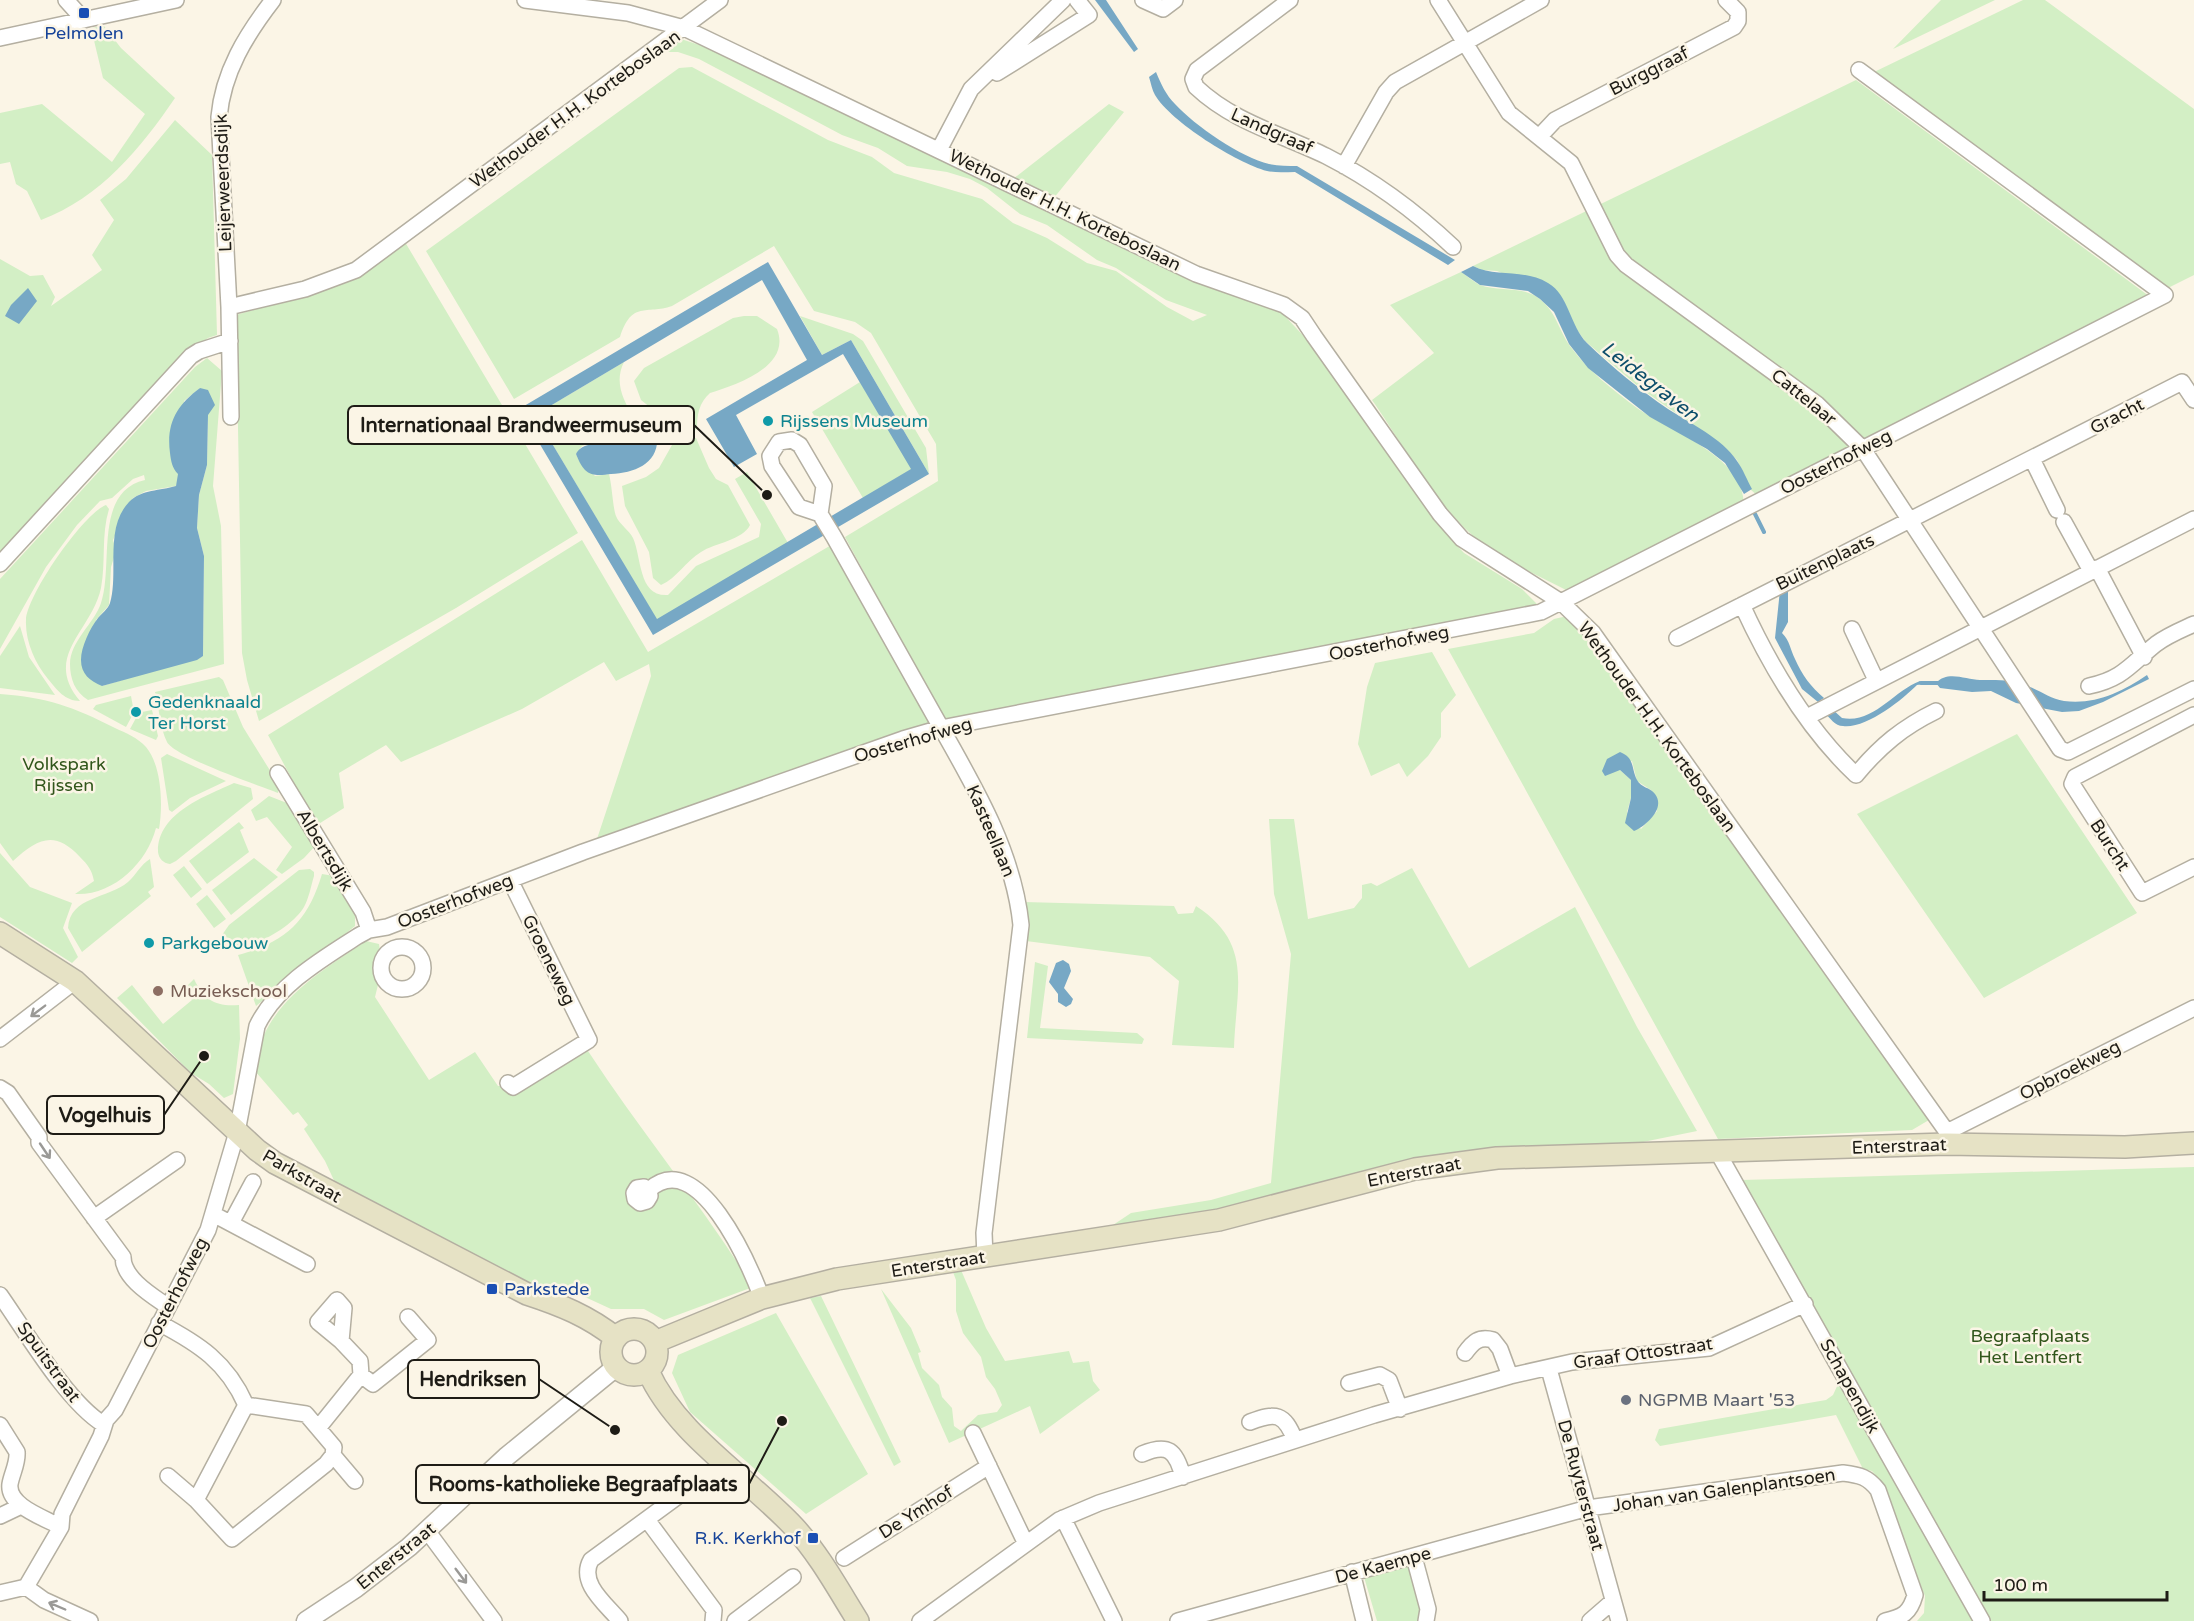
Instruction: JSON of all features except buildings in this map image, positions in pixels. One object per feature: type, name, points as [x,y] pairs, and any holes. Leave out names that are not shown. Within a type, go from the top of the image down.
[{"type":"main road","name":"Parkstraat","points":[[0,933],[75,981],[188,1083],[237,1132],[275,1163],[527,1294],[580,1313],[616,1338]]},
{"type":"main road","name":"Enterstraat","points":[[655,1342],[762,1298],[837,1279],[1219,1220],[1389,1175],[1463,1161],[1717,1151],[1947,1138],[2125,1148],[2194,1143]]},
{"type":"main road","points":[[636,1329],[650,1335],[655,1342],[657,1358],[648,1371],[631,1375],[616,1366],[611,1352],[616,1338],[622,1333],[636,1329]]},
{"type":"main road","points":[[648,1371],[662,1398],[681,1420],[795,1528],[826,1570],[858,1621]]},
{"type":"street","points":[[66,0],[84,20]]},
{"type":"street","points":[[0,38],[176,0]]},
{"type":"street","name":"Leijerweerdsdijk","points":[[229,307],[219,127],[221,100],[240,48],[273,0]]},
{"type":"street","points":[[525,0],[628,13],[684,28],[720,0]]},
{"type":"street","points":[[939,150],[971,89],[1063,0]]},
{"type":"street","points":[[971,89],[1089,15],[1077,0]]},
{"type":"street","points":[[1143,0],[1163,9],[1175,0]]},
{"type":"street","name":"Landgraaf","points":[[1290,0],[1197,70],[1193,82],[1206,96],[1232,115],[1344,166],[1401,203],[1453,247]]},
{"type":"street","name":"Cattelaar","points":[[1438,0],[1509,113],[1571,163],[1617,255],[1626,265],[1817,404],[1863,448],[2056,745],[2068,752],[2194,689]]},
{"type":"street","points":[[1344,166],[1391,86],[1541,0]]},
{"type":"street","name":"Burggraaf","points":[[1539,137],[1555,120],[1732,28],[1738,21],[1739,14],[1735,6],[1726,0]]},
{"type":"street","name":"Wethouder H.H. Korteboslaan","points":[[229,307],[305,289],[356,270],[684,28],[1196,274],[1269,299],[1293,311],[1314,336],[1440,514],[1462,538],[1561,603],[1593,633],[1947,1138]]},
{"type":"street","name":"Oosterhofweg","points":[[26,1587],[61,1527],[62,1514],[101,1436],[104,1424],[115,1410],[208,1230],[237,1132],[256,1026],[291,984],[336,950],[369,930],[387,927],[510,880],[903,739],[941,728],[1541,612],[2165,295],[1859,70]]},
{"type":"street","points":[[229,307],[231,417]]},
{"type":"street","points":[[0,564],[191,356],[230,341]]},
{"type":"street","name":"Gracht","points":[[1909,520],[2182,382],[2194,400]]},
{"type":"street","points":[[792,440],[800,445],[824,486],[820,514],[799,507],[772,466],[770,456],[779,442],[792,440]]},
{"type":"street","points":[[2032,459],[2061,516],[2144,657]]},
{"type":"street","name":"Kasteellaan","points":[[820,514],[981,802],[1003,849],[1014,882],[1021,925],[984,1233],[985,1257]]},
{"type":"street","points":[[1813,713],[2194,519]]},
{"type":"street","name":"Buitenplaats","points":[[1677,638],[1773,587],[1909,520]]},
{"type":"street","points":[[1742,605],[1773,668],[1813,713],[1839,759],[1856,775],[1879,747],[1909,724],[1936,711]]},
{"type":"street","points":[[2089,686],[2117,677],[2174,632],[2194,624]]},
{"type":"street","points":[[1852,629],[1876,680]]},
{"type":"street","name":"Burcht","points":[[2194,715],[2075,777],[2072,784],[2142,893],[2194,867]]},
{"type":"street","points":[[2097,739],[2108,760]]},
{"type":"street","name":"Albertsdijk","points":[[278,773],[363,912],[369,930],[377,936],[388,952]]},
{"type":"street","name":"Groeneweg","points":[[508,1083],[513,1087],[589,1040],[510,880]]},
{"type":"street","points":[[0,1039],[75,981]]},
{"type":"street","name":"Opbroekweg","points":[[1947,1138],[2194,1008]]},
{"type":"street","points":[[0,1088],[8,1093],[39,1137],[39,1143],[123,1257],[123,1263],[142,1289],[167,1306]]},
{"type":"street","name":"Schapendijk","points":[[1717,1151],[1805,1304],[1915,1506],[1982,1621]]},
{"type":"street","points":[[94,1218],[177,1160]]},
{"type":"street","points":[[649,1190],[661,1181],[673,1180],[684,1182],[704,1197],[736,1239],[762,1298]]},
{"type":"street","points":[[231,1223],[253,1182]]},
{"type":"street","points":[[213,1214],[307,1264]]},
{"type":"street","name":"Spuitstraat","points":[[0,1295],[88,1415],[104,1424]]},
{"type":"street","name":"Graaf Ottostraat","points":[[920,1621],[1025,1542],[1063,1518],[1294,1440],[1510,1376],[1572,1362],[1709,1348],[1805,1304]]},
{"type":"street","points":[[361,1375],[373,1384],[428,1340],[408,1317]]},
{"type":"street","points":[[159,1323],[199,1344],[212,1354],[241,1393],[246,1405]]},
{"type":"street","points":[[1465,1353],[1473,1342],[1480,1339],[1493,1340],[1500,1349],[1510,1376]]},
{"type":"street","points":[[319,1427],[361,1375],[360,1361],[341,1341]]},
{"type":"street","name":"Enterstraat","points":[[306,1621],[356,1588],[428,1532],[514,1450],[616,1366]]},
{"type":"street","name":"De Ruyterstraat","points":[[1549,1369],[1619,1621]]},
{"type":"street","points":[[1349,1383],[1380,1375],[1389,1380],[1400,1408]]},
{"type":"street","points":[[168,1476],[196,1500],[232,1539],[326,1464],[333,1455],[334,1447],[306,1414],[246,1405]]},
{"type":"street","points":[[196,1500],[246,1405]]},
{"type":"street","points":[[1250,1422],[1271,1414],[1279,1417],[1289,1425],[1294,1440]]},
{"type":"street","points":[[0,1425],[17,1452],[10,1491],[21,1506],[61,1527]]},
{"type":"street","points":[[974,1433],[1025,1542]]},
{"type":"street","points":[[1142,1454],[1158,1447],[1167,1449],[1178,1458],[1183,1477]]},
{"type":"street","points":[[333,1455],[355,1481]]},
{"type":"street","name":"De Ymhof","points":[[844,1557],[989,1466]]},
{"type":"street","name":"Johan van Galenplantsoen","points":[[1588,1508],[1843,1473],[1861,1475],[1871,1480],[1878,1490],[1915,1595],[1912,1607],[1904,1616],[1885,1621]]},
{"type":"street","points":[[620,1621],[586,1580],[586,1569],[591,1560],[648,1521],[696,1483]]},
{"type":"street","points":[[0,1516],[14,1512],[21,1506]]},
{"type":"street","name":"De Kaempe","points":[[1181,1621],[1588,1508]]},
{"type":"street","points":[[1063,1518],[1114,1621]]},
{"type":"street","points":[[648,1521],[714,1610],[713,1621]]},
{"type":"street","points":[[428,1532],[494,1621]]},
{"type":"street","points":[[1414,1557],[1428,1609],[1426,1621]]},
{"type":"street","points":[[1352,1572],[1364,1621]]},
{"type":"street","points":[[735,1621],[793,1577]]},
{"type":"street","points":[[0,1593],[26,1587],[44,1600],[90,1621]]},
{"type":"street","points":[[1590,1621],[1614,1601]]},
{"type":"green space","points":[[1941,0],[1995,0],[1893,49]]},
{"type":"green space","points":[[2023,0],[2045,0],[2194,109],[2194,275],[2166,289],[1870,74]]},
{"type":"green space","points":[[104,26],[121,48],[175,98],[133,153],[100,185],[82,199],[41,220],[27,191],[16,184],[10,162],[0,164],[0,113],[42,104],[112,162],[145,114],[103,78],[91,28]]},
{"type":"green space","points":[[678,38],[718,51],[1163,268],[1268,305],[1283,314],[1311,344],[1448,536],[1464,553],[1522,589],[1537,604],[1532,609],[1130,692],[944,720],[845,537],[938,481],[936,444],[871,333],[855,322],[814,311],[774,246],[672,306],[635,313],[625,325],[620,337],[514,399],[426,251],[679,68],[692,67],[828,140],[872,157],[894,173],[982,199],[1013,223],[1047,238],[1087,263],[1116,271],[1167,307],[1193,321],[1207,315],[1166,300],[1116,268],[1097,260],[1047,225],[1020,214],[987,188],[970,179],[947,172],[907,166],[878,148],[842,135],[699,59],[678,52],[659,52]]},
{"type":"green space","points":[[1856,80],[2153,299],[1758,496],[1751,490],[1737,460],[1724,447],[1640,388],[1585,341],[1574,326],[1563,299],[1497,271],[1482,270],[1473,266]]},
{"type":"green space","points":[[1109,104],[1124,112],[1053,199],[1013,179]]},
{"type":"green space","points":[[175,120],[212,155],[217,335],[208,338],[190,352],[0,555],[0,259],[30,276],[43,275],[55,297],[51,306],[102,270],[92,255],[114,220],[100,200],[126,179]]},
{"type":"green space","points":[[405,242],[578,533],[456,608],[259,721],[242,653],[236,315],[346,283]]},
{"type":"green space","points":[[1461,272],[1480,285],[1524,291],[1537,297],[1553,314],[1570,346],[1601,380],[1637,408],[1686,436],[1719,459],[1732,473],[1741,488],[1744,505],[1568,591],[1517,565],[1470,533],[1443,504],[1372,400],[1434,353],[1390,305]]},
{"type":"green space","points":[[757,316],[777,329],[779,342],[776,354],[769,364],[758,372],[733,385],[710,393],[699,409],[697,429],[681,436],[667,436],[663,432],[661,416],[641,400],[634,381],[644,368],[733,318]]},
{"type":"green space","points":[[800,316],[853,334],[863,341],[926,448],[929,474],[851,340],[822,355]]},
{"type":"green space","points":[[207,358],[222,371],[213,486],[221,526],[224,664],[88,700],[80,693],[72,680],[71,656],[101,603],[108,532],[118,499],[129,487],[145,480],[144,475],[133,479],[112,498],[100,501],[77,525],[46,567],[0,649],[0,579],[195,367]],"holes":[[[200,388],[208,415],[207,465],[199,495],[197,528],[204,556],[203,656],[102,686],[96,620],[109,605],[111,567],[116,551],[113,540],[133,498],[146,491],[176,486],[184,401]]]},
{"type":"green space","points":[[624,362],[620,376],[621,390],[633,417],[617,425],[600,440],[582,446],[576,454],[595,476],[609,474],[616,516],[633,538],[643,575],[651,590],[658,594],[668,595],[696,566],[759,537],[761,524],[735,479],[747,472],[788,543],[657,620],[535,415]]},
{"type":"green space","points":[[860,382],[912,469],[863,498],[812,412]]},
{"type":"green space","points":[[696,438],[709,468],[716,479],[728,485],[750,525],[735,538],[701,552],[661,585],[653,578],[649,552],[625,506],[622,486],[646,477],[659,468],[672,445]]},
{"type":"green space","points":[[106,505],[109,509],[105,529],[101,588],[96,603],[68,657],[66,670],[70,685],[80,701],[75,701],[58,691],[39,666],[29,644],[26,620],[36,593],[58,556],[84,523]]},
{"type":"green space","points":[[582,540],[648,652],[833,544],[934,722],[596,842],[651,676],[649,664],[616,681],[604,662],[522,709],[401,762],[386,745],[339,773],[344,808],[317,825],[268,735]]},
{"type":"green space","points":[[1563,617],[1572,619],[1581,627],[1929,1120],[1912,1130],[1718,1139],[1448,649],[1534,633],[1554,619]],"holes":[[[1632,761],[1637,781],[1651,790],[1657,811],[1641,829],[1627,812],[1631,798],[1631,780],[1620,770],[1614,770]]]},
{"type":"green space","points":[[20,626],[29,657],[55,695],[0,688],[0,656]]},
{"type":"green space","points":[[1432,652],[1456,695],[1441,713],[1441,737],[1428,756],[1407,777],[1399,763],[1371,776],[1358,744],[1367,687],[1375,663]]},
{"type":"green space","points":[[219,677],[223,680],[243,727],[279,785],[278,793],[200,763],[173,748],[167,742],[155,692]]},
{"type":"green space","name":"Volkspark Rijssen","points":[[0,694],[32,698],[73,709],[132,736],[146,747],[151,755],[160,786],[159,829],[156,828],[145,853],[136,865],[115,883],[89,893],[75,894],[94,881],[87,865],[71,848],[54,840],[46,840],[30,847],[13,861],[0,843]]},
{"type":"green space","points":[[131,696],[133,707],[129,714],[132,716],[126,727],[93,709],[96,705]]},
{"type":"green space","points":[[152,710],[158,736],[156,740],[130,729],[142,712]]},
{"type":"green space","points":[[2017,734],[2137,913],[1984,998],[1857,814]]},
{"type":"green space","points":[[167,754],[226,781],[190,798],[172,812],[169,810],[161,758]]},
{"type":"green space","points":[[234,783],[251,788],[253,799],[176,861],[170,864],[165,863],[159,857],[158,852],[160,838],[174,816],[197,800]]},
{"type":"green space","points":[[269,796],[292,805],[316,845],[304,858],[282,874],[276,870],[292,847],[267,817],[256,821],[251,810]]},
{"type":"green space","points":[[1269,819],[1294,819],[1308,919],[1354,908],[1362,898],[1362,885],[1371,883],[1377,886],[1412,868],[1469,968],[1575,907],[1637,1027],[1697,1131],[1643,1142],[1460,1151],[1394,1164],[1215,1210],[1110,1227],[1131,1213],[1211,1200],[1271,1183],[1291,954],[1274,894]]},
{"type":"green space","points":[[239,822],[244,828],[240,830],[249,852],[207,884],[189,861]]},
{"type":"green space","points":[[0,853],[30,887],[72,903],[63,928],[78,957],[72,963],[0,917]]},
{"type":"green space","points":[[254,858],[278,877],[231,915],[212,890]]},
{"type":"green space","points":[[150,859],[154,887],[148,892],[151,896],[82,952],[68,928],[75,910],[91,899],[120,888]]},
{"type":"green space","points":[[184,866],[202,889],[191,898],[173,875]]},
{"type":"green space","points":[[310,869],[314,872],[314,876],[307,900],[289,924],[252,944],[229,943],[222,935],[229,925],[299,870]]},
{"type":"green space","points":[[322,874],[334,876],[355,915],[355,926],[256,1006],[238,955],[269,943],[293,927],[310,905]]},
{"type":"green space","points":[[207,895],[226,919],[214,928],[196,904]]},
{"type":"green space","points":[[1024,902],[1174,906],[1178,914],[1193,913],[1196,906],[1227,936],[1234,952],[1238,968],[1238,986],[1234,1048],[1172,1045],[1179,981],[1150,957],[1026,941]]},
{"type":"green space","points":[[366,941],[379,944],[380,971],[375,997],[429,1080],[475,1052],[498,1086],[509,1086],[515,1095],[588,1051],[753,1287],[664,1320],[644,1309],[611,1309],[572,1291],[537,1289],[338,1189],[325,1161],[304,1129],[308,1125],[298,1112],[293,1115],[255,1071],[264,1035],[283,1006],[308,982]]},
{"type":"green space","points":[[1035,962],[1048,966],[1040,1028],[1137,1033],[1144,1039],[1142,1044],[1027,1038]]},
{"type":"green space","points":[[194,979],[202,992],[212,1001],[224,1005],[239,1005],[240,1039],[233,1094],[224,1098],[209,1084],[191,1073],[117,998],[132,985],[163,1024],[192,1000],[184,989]]},
{"type":"green space","name":"Begraafplaats Het Lentfert","points":[[2194,1167],[2194,1621],[1989,1621],[1741,1180]]},
{"type":"green space","points":[[961,1270],[986,1328],[1005,1361],[1069,1351],[1073,1363],[1089,1361],[1093,1381],[1100,1390],[1040,1434],[1030,1406],[949,1443],[881,1289],[911,1328],[921,1352],[918,1353],[922,1368],[939,1385],[942,1397],[952,1408],[954,1426],[961,1431],[978,1415],[997,1412],[1002,1405],[995,1389],[986,1377],[981,1357],[963,1333],[956,1311],[956,1280],[953,1272]]},
{"type":"green space","points":[[821,1296],[901,1462],[894,1466],[810,1298]]},
{"type":"green space","points":[[776,1313],[868,1474],[806,1514],[690,1412],[672,1373],[678,1355]]},
{"type":"green space","points":[[1839,1382],[1974,1621],[1917,1621],[1924,1613],[1925,1596],[1878,1478],[1872,1471],[1863,1469],[1836,1415],[1660,1446],[1655,1440],[1659,1429],[1826,1400],[1833,1395]]},
{"type":"green space","points":[[1410,1564],[1424,1615],[1417,1621],[1377,1621],[1364,1577]]},
{"type":"water","points":[[1095,0],[1106,0],[1138,49],[1134,52]]},
{"type":"water","points":[[1156,72],[1164,89],[1175,104],[1219,140],[1258,161],[1297,166],[1455,260],[1448,265],[1295,172],[1270,172],[1254,167],[1223,151],[1190,129],[1163,106],[1152,89],[1149,77]]},
{"type":"water","points":[[768,262],[822,355],[851,340],[929,474],[653,635],[519,409]],"holes":[[[762,280],[807,360],[706,419],[734,467],[757,454],[736,415],[843,354],[911,469],[657,619],[535,415]]]},
{"type":"water","points":[[1473,266],[1491,272],[1539,278],[1555,288],[1587,343],[1647,394],[1723,445],[1739,464],[1752,489],[1744,494],[1725,463],[1707,449],[1650,417],[1588,368],[1569,344],[1554,312],[1540,299],[1528,291],[1480,285],[1461,272]]},
{"type":"water","points":[[28,288],[37,301],[19,324],[5,316],[11,305]]},
{"type":"water","points":[[200,388],[208,390],[215,405],[208,415],[207,465],[199,495],[197,528],[204,556],[203,656],[197,660],[102,686],[84,673],[81,655],[92,627],[110,603],[114,537],[117,525],[121,513],[134,498],[176,486],[178,474],[172,464],[169,442],[172,424],[179,408]]},
{"type":"water","points":[[640,416],[652,422],[657,435],[654,453],[644,465],[620,473],[597,475],[585,470],[576,454],[578,451],[597,442],[623,423]]},
{"type":"water","points":[[1788,587],[1788,622],[1782,633],[1804,675],[1824,698],[1818,702],[1802,689],[1775,638],[1780,590]]},
{"type":"water","points":[[2147,675],[2149,679],[2103,702],[2079,711],[2062,712],[2016,703],[1991,691],[1972,692],[1940,688],[1936,683],[1952,676],[1975,680],[2005,680],[2023,684],[2059,700],[2075,702],[2108,696]]},
{"type":"water","points":[[1920,681],[1924,684],[1917,685],[1883,712],[1862,723],[1840,726],[1825,713],[1832,709],[1842,718],[1853,719],[1864,716],[1874,712]]},
{"type":"water","points":[[1620,752],[1630,760],[1639,783],[1653,792],[1658,799],[1653,816],[1634,831],[1625,823],[1631,798],[1631,780],[1620,770],[1605,776],[1602,771],[1607,759]]},
{"type":"water","points":[[1063,960],[1069,964],[1071,971],[1064,988],[1073,999],[1066,1007],[1058,1002],[1058,994],[1049,982],[1056,963]]},
{"type":"waterway","name":"Leidegraven","points":[[1755,514],[1764,532]]},
{"type":"waterway","name":"Leidegraven","points":[[1921,683],[1941,683]]},
{"type":"place","name":"Pelmolen","points":[[84,13]]},
{"type":"place","name":"Rijssens Museum","points":[[768,421]]},
{"type":"place","name":"Internationaal Brandweermuseum","points":[[767,495]]},
{"type":"place","name":"Gedenknaald Ter Horst","points":[[136,712]]},
{"type":"place","name":"Parkgebouw","points":[[149,943]]},
{"type":"place","name":"Muziekschool","points":[[158,991]]},
{"type":"place","name":"Vogelhuis","points":[[204,1056]]},
{"type":"place","name":"Parkstede","points":[[492,1289]]},
{"type":"place","name":"NGPMB Maart '53","points":[[1626,1400]]},
{"type":"place","name":"Rooms-katholieke Begraafplaats","points":[[782,1421]]},
{"type":"place","name":"Hendriksen","points":[[615,1430]]},
{"type":"place","name":"R.K. Kerkhof","points":[[813,1538]]}]
